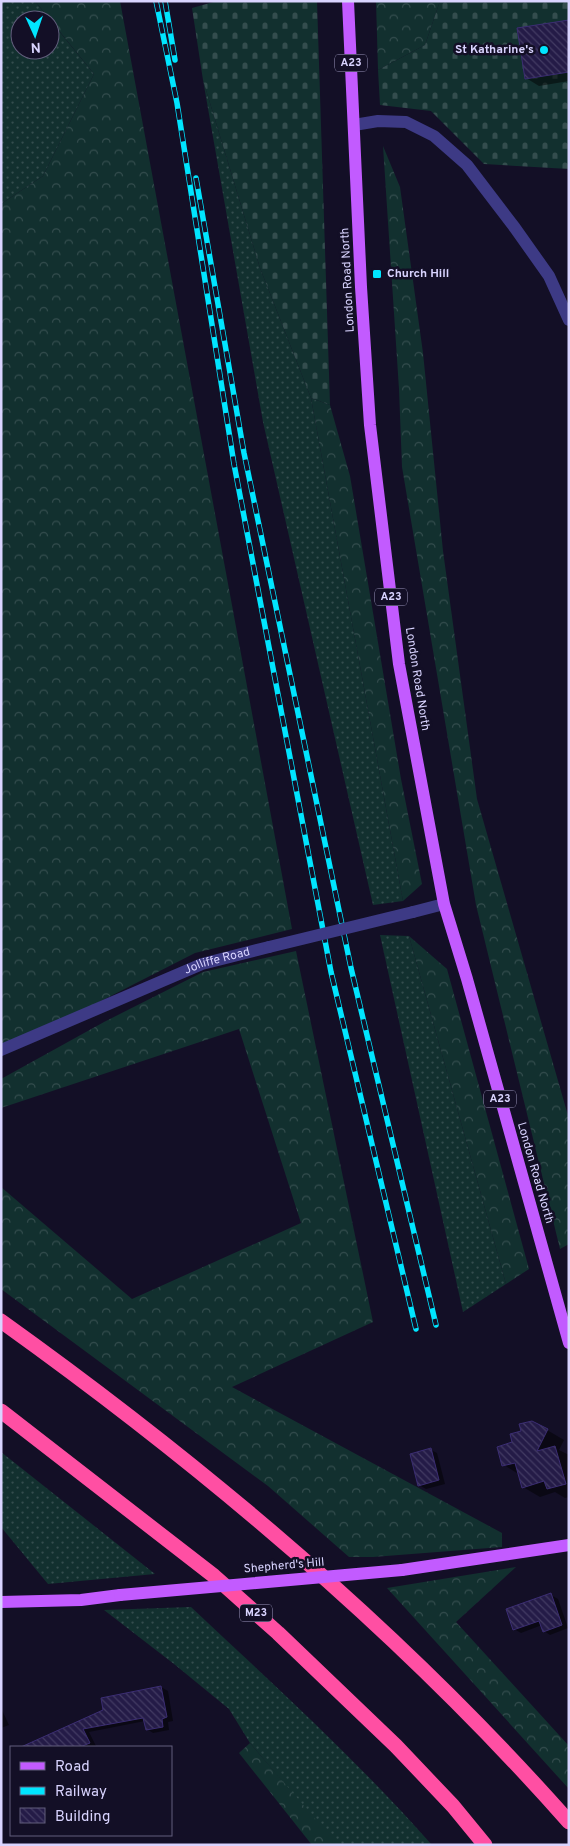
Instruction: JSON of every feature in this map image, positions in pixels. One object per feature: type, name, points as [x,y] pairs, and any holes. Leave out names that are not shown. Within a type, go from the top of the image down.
[{"type":"highway","points":[[1,1321],[142,1426],[304,1560],[387,1636],[449,1697],[569,1822]]},
{"type":"highway","name":"M23","points":[[1,1411],[214,1576],[278,1633],[396,1746],[453,1806],[485,1845]]},
{"type":"main road","name":"London Road North","points":[[348,1],[370,425],[399,664],[444,904],[467,979],[569,1344]]},
{"type":"main road","name":"Shepherd's Hill","points":[[1,1602],[81,1600],[402,1570],[569,1545]]},
{"type":"street","points":[[354,125],[378,121],[406,122],[434,136],[468,165],[516,228],[549,276],[569,320]]},
{"type":"street","name":"Jolliffe Road","points":[[1,1050],[202,964],[444,904]]},
{"type":"green space","points":[[1,1],[35,1],[42,10],[10,10],[10,60],[60,60],[60,32],[94,74],[43,176],[1,204]]},
{"type":"green space","points":[[35,1],[120,1],[292,929],[195,953],[1,1052],[1,204],[43,176],[94,74],[60,32],[60,10],[42,10]]},
{"type":"green space","points":[[217,1],[317,1],[330,405],[311,398],[260,268],[203,80],[192,8]]},
{"type":"green space","points":[[376,1],[440,1],[425,45],[378,70]]},
{"type":"green space","points":[[440,1],[569,1],[569,169],[484,164],[431,111],[380,105],[378,70],[425,45]]},
{"type":"green space","points":[[203,80],[260,268],[311,398],[403,901],[373,905],[263,422]]},
{"type":"green space","points":[[383,146],[400,187],[423,353],[443,551],[477,799],[569,1119],[569,1244],[560,1249],[476,905],[402,467],[399,389]]},
{"type":"green space","points":[[311,398],[330,405],[350,476],[401,779],[422,884],[403,901]]},
{"type":"green space","points":[[380,935],[409,936],[506,1284],[463,1312]]},
{"type":"green space","points":[[409,936],[447,969],[529,1269],[506,1284]]},
{"type":"green space","points":[[296,951],[373,1322],[232,1387],[502,1533],[502,1547],[373,1557],[349,1557],[268,1486],[1,1289],[1,1187],[132,1299],[301,1223],[239,1029],[1,1108],[1,1079],[104,1022],[203,972]]},
{"type":"green space","points":[[1,1452],[155,1574],[48,1584],[1,1527]]},
{"type":"green space","points":[[516,1567],[456,1622],[569,1746],[569,1789],[387,1588]]},
{"type":"green space","points":[[191,1607],[344,1753],[432,1845],[336,1845],[250,1743],[229,1709],[104,1610]]},
{"type":"green space","points":[[250,1743],[336,1845],[312,1845],[239,1753]]},
{"type":"building","name":"St Katharine's","points":[[569,20],[569,72],[525,79],[517,28]]},
{"type":"building","points":[[532,1421],[548,1429],[537,1451],[555,1446],[566,1484],[547,1489],[544,1481],[522,1488],[515,1463],[502,1466],[497,1447],[512,1442],[510,1434],[521,1431],[519,1424]]},
{"type":"building","points":[[431,1448],[439,1480],[418,1486],[410,1454]]},
{"type":"building","points":[[551,1593],[562,1625],[543,1632],[539,1621],[513,1630],[506,1609]]},
{"type":"building","points":[[161,1686],[167,1717],[162,1719],[163,1727],[146,1730],[143,1718],[83,1729],[90,1743],[82,1746],[23,1746],[103,1710],[101,1698]]},
{"type":"railway","points":[[156,1],[177,103],[234,464],[331,972],[416,1329]]},
{"type":"railway","points":[[165,1],[175,60]]},
{"type":"railway","points":[[196,178],[244,453],[351,968],[436,1325]]},
{"type":"place","name":"St Katharine's","points":[[544,50]]},
{"type":"place","name":"Church Hill","points":[[377,274]]}]
